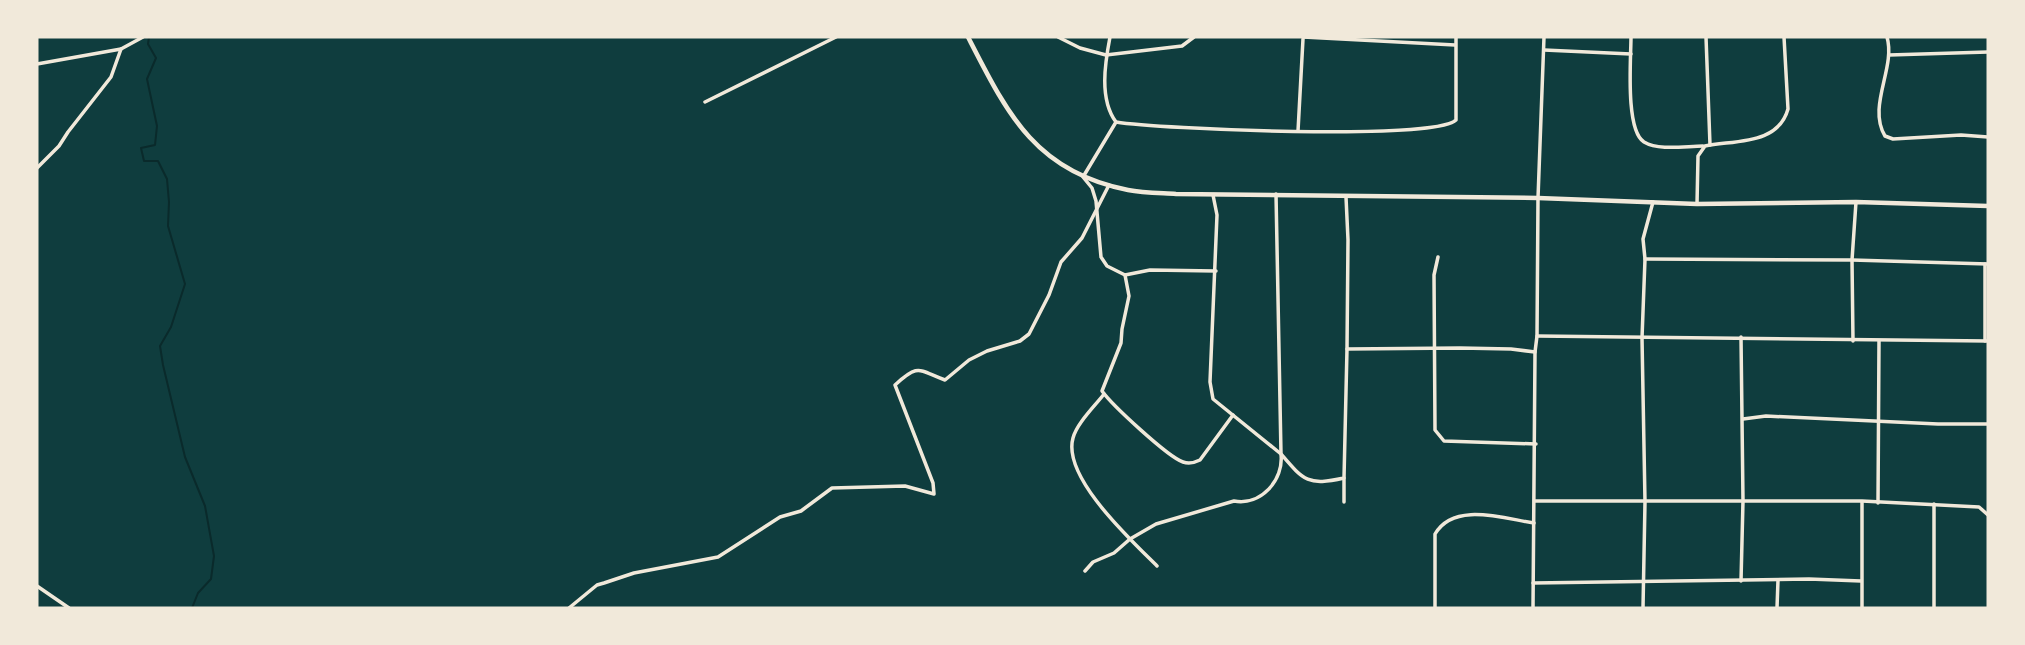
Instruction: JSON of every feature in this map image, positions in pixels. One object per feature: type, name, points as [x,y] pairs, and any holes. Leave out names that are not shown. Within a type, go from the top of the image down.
[{"type":"street","points":[[37,64],[121,49],[143,37]]},
{"type":"street","points":[[705,102],[835,37]]},
{"type":"street","points":[[968,37],[1000,99],[1027,136],[1056,160],[1083,177],[1129,191],[1213,195],[1538,198],[1697,204],[1856,202],[1988,206]]},
{"type":"street","points":[[1058,37],[1080,48],[1106,55],[1182,47],[1194,37]]},
{"type":"street","points":[[1110,37],[1106,55],[1106,94],[1116,122]]},
{"type":"street","points":[[1298,131],[1303,37],[1455,45]]},
{"type":"street","points":[[1116,122],[1173,128],[1298,131],[1431,129],[1451,124],[1457,115],[1456,37]]},
{"type":"street","points":[[1533,608],[1535,352],[1544,37]]},
{"type":"street","points":[[1631,37],[1633,122],[1640,139],[1660,146],[1708,145],[1762,137],[1779,127],[1788,108],[1784,37]]},
{"type":"street","points":[[1697,204],[1698,156],[1708,145],[1706,37]]},
{"type":"street","points":[[1886,37],[1889,55],[1880,110],[1880,126],[1885,136],[1893,139],[1961,135],[1988,137]]},
{"type":"street","points":[[37,168],[59,146],[111,77],[121,49]]},
{"type":"street","points":[[1544,50],[1631,54]]},
{"type":"street","points":[[1889,55],[1988,52]]},
{"type":"street","points":[[1083,177],[1116,122]]},
{"type":"street","points":[[1083,177],[1092,188],[1101,257],[1107,265],[1125,275],[1150,270],[1216,271]]},
{"type":"street","points":[[569,608],[597,585],[634,573],[718,557],[780,517],[801,511],[832,488],[905,486],[934,494],[933,484],[895,385],[914,370],[922,369],[945,380],[969,360],[987,351],[1020,341],[1029,334],[1049,295],[1061,262],[1083,239],[1109,185]]},
{"type":"street","points":[[1085,571],[1094,562],[1114,553],[1130,539],[1157,524],[1234,501],[1260,498],[1276,480],[1282,465],[1279,429],[1276,194]]},
{"type":"street","points":[[1213,195],[1217,215],[1210,382],[1213,399],[1281,454],[1300,476],[1321,483],[1344,478]]},
{"type":"street","points":[[1344,502],[1348,240],[1346,197]]},
{"type":"street","points":[[1643,608],[1642,338],[1646,259],[1643,239],[1653,201]]},
{"type":"street","points":[[1853,341],[1852,260],[1856,202]]},
{"type":"street","points":[[1438,257],[1434,275],[1435,430],[1444,441],[1535,444]]},
{"type":"street","points":[[1537,336],[1987,341],[1987,264],[1646,259]]},
{"type":"street","points":[[1125,275],[1129,296],[1121,343],[1113,366],[1105,378],[1102,391],[1104,394],[1128,418],[1182,462],[1194,463],[1200,460],[1233,415]]},
{"type":"street","points":[[1741,337],[1741,581]]},
{"type":"street","points":[[1878,503],[1879,341]]},
{"type":"street","points":[[1347,349],[1511,349],[1535,352]]},
{"type":"street","points":[[1104,394],[1075,433],[1071,452],[1085,483],[1099,503],[1157,566]]},
{"type":"street","points":[[1743,419],[1766,416],[1988,424]]},
{"type":"street","points":[[1535,501],[1862,501],[1979,507],[1988,515]]},
{"type":"street","points":[[1861,608],[1862,501]]},
{"type":"street","points":[[1934,504],[1934,608]]},
{"type":"street","points":[[1435,608],[1435,534],[1439,527],[1455,517],[1472,514],[1534,523]]},
{"type":"street","points":[[1777,608],[1778,580]]},
{"type":"street","points":[[1534,583],[1861,581]]},
{"type":"street","points":[[37,586],[69,608]]},
{"type":"waterway","points":[[149,37],[148,44],[156,58],[147,79],[157,126],[155,145],[141,148],[144,161],[158,161],[167,179],[168,226],[185,284],[171,327],[160,346],[185,457],[205,506],[214,556],[211,579],[198,593],[192,608]]}]
